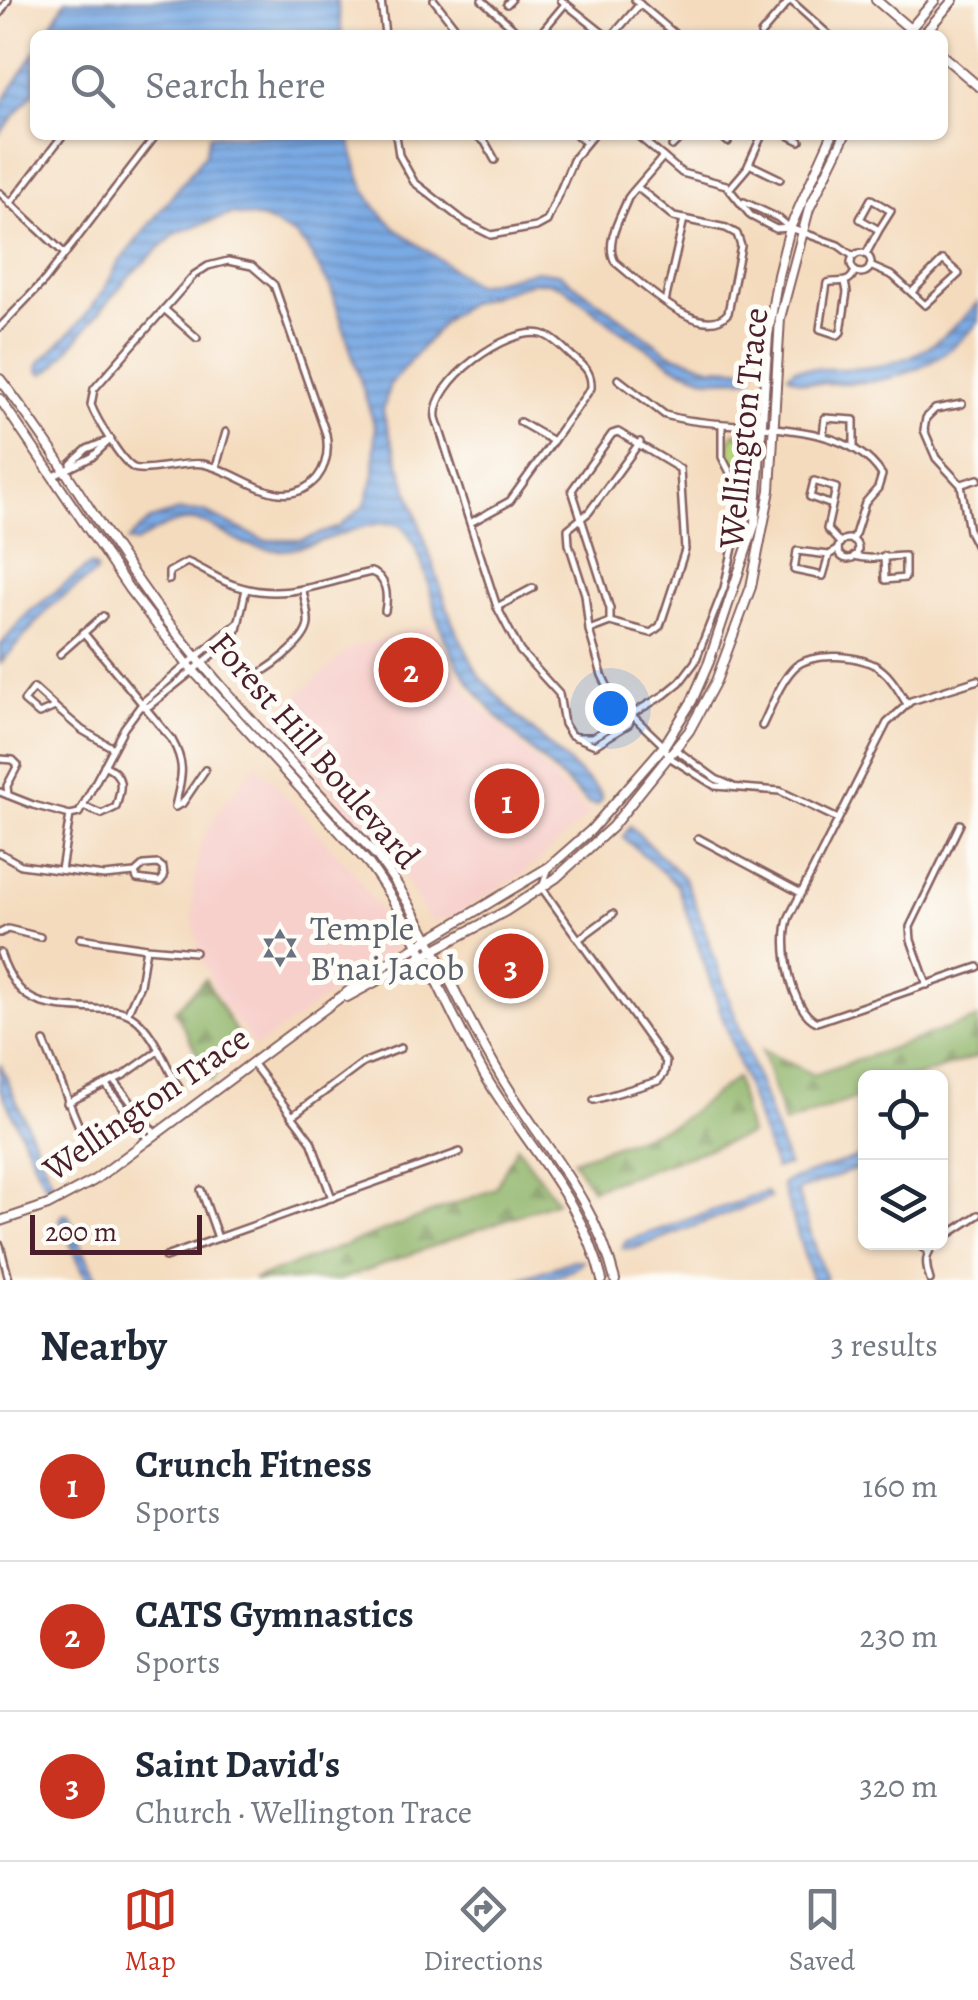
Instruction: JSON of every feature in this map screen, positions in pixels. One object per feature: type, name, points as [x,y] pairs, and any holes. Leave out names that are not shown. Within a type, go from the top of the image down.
[{"type":"street","points":[[0,13],[8,0]]},
{"type":"street","points":[[381,0],[384,30]]},
{"type":"street","points":[[434,0],[457,30]]},
{"type":"street","points":[[482,0],[515,30]]},
{"type":"street","points":[[765,30],[790,0],[823,30]]},
{"type":"street","points":[[876,0],[910,30]]},
{"type":"street","points":[[916,30],[935,0]]},
{"type":"street","points":[[919,30],[953,0]]},
{"type":"street","points":[[543,30],[562,2],[595,30]]},
{"type":"street","points":[[617,30],[637,2],[670,30]]},
{"type":"street","points":[[948,60],[978,86]]},
{"type":"street","points":[[10,204],[59,140]]},
{"type":"street","points":[[0,326],[65,254],[152,140]]},
{"type":"street","points":[[397,140],[399,155],[414,182],[465,222],[491,235],[536,227],[547,221],[574,158],[589,140]]},
{"type":"street","points":[[481,140],[494,160]]},
{"type":"street","points":[[583,140],[586,143]]},
{"type":"street","points":[[643,140],[686,175],[730,188],[751,216],[776,230],[790,228],[838,245],[853,256],[866,254]]},
{"type":"street","points":[[672,146],[677,140]]},
{"type":"street","points":[[730,188],[749,164],[760,140]]},
{"type":"street","name":"Wellington Trace","points":[[0,1221],[48,1205],[112,1170],[317,1014],[420,944],[549,867],[611,808],[664,746],[692,701],[739,578],[754,523],[768,335],[790,228],[830,140]]},
{"type":"street","name":"Wellington Trace","points":[[317,1014],[542,888],[612,827],[689,731],[716,681],[746,602],[763,537],[780,318],[802,233],[823,175],[842,140]]},
{"type":"street","points":[[637,187],[670,215],[730,229],[739,238],[741,246],[728,314],[718,322],[710,323],[677,311],[615,262],[610,250],[628,198],[637,187],[663,157]]},
{"type":"street","points":[[749,164],[780,179]]},
{"type":"street","points":[[0,194],[65,254]]},
{"type":"street","points":[[866,254],[891,211],[871,200],[860,218],[879,230]]},
{"type":"street","points":[[665,302],[684,219]]},
{"type":"street","points":[[853,256],[850,262],[855,271],[864,273],[870,266],[866,254]]},
{"type":"street","points":[[870,266],[893,276],[925,305],[959,274],[944,260],[912,292]]},
{"type":"street","points":[[236,261],[260,270],[274,285],[326,434],[327,458],[310,484],[293,492],[265,492],[216,467],[187,463],[138,470],[128,464],[92,408],[92,393],[164,309],[194,275],[208,266],[236,261]]},
{"type":"street","points":[[845,282],[841,332],[823,332],[820,329],[827,283],[845,282],[855,271]]},
{"type":"street","points":[[164,309],[197,338]]},
{"type":"street","points":[[470,523],[510,501],[591,388],[584,365],[540,334],[482,352],[442,394],[435,410],[470,523],[497,607],[520,651],[556,690],[566,728],[574,737],[595,745],[629,724],[632,715],[686,676],[703,645],[724,588],[742,503],[722,457],[722,424]]},
{"type":"street","points":[[618,379],[666,414],[823,436],[854,448],[882,475],[878,488],[865,503],[860,528],[853,540],[829,556],[822,576],[794,570],[797,551],[829,556]]},
{"type":"street","name":"Forest Hill Boulevard","points":[[0,380],[139,582],[199,661],[378,857],[437,950],[486,1050],[516,1100],[576,1184],[603,1239],[615,1280]]},
{"type":"street","name":"Forest Hill Boulevard","points":[[0,399],[130,590],[190,668],[368,864],[420,944],[485,1076],[570,1201],[592,1247],[602,1280]]},
{"type":"street","points":[[962,404],[935,409],[924,426],[936,458],[961,485],[968,531],[977,547]]},
{"type":"street","points":[[823,436],[825,418],[854,420],[854,448]]},
{"type":"street","points":[[520,422],[553,441]]},
{"type":"street","points":[[216,467],[226,432]]},
{"type":"street","points":[[589,630],[610,622],[652,633],[660,626],[685,550],[680,469],[624,433],[612,434],[572,490],[610,608],[610,622]]},
{"type":"street","points":[[54,476],[87,449],[112,439]]},
{"type":"street","points":[[640,442],[600,498],[568,529],[585,594],[589,630],[607,688],[664,746],[715,786],[780,791],[838,819]]},
{"type":"street","points":[[961,485],[978,479]]},
{"type":"street","points":[[832,505],[810,497],[814,481],[836,488],[827,529],[842,558],[868,560],[884,556],[905,556],[905,578],[884,580],[884,556]]},
{"type":"street","points":[[853,540],[858,548],[854,556]]},
{"type":"street","points":[[169,580],[169,572],[187,562],[246,589],[273,593],[304,591],[375,572],[388,597],[385,611]]},
{"type":"street","points":[[497,607],[533,588]]},
{"type":"street","points":[[0,759],[14,760],[18,765],[4,793],[70,814],[79,813],[128,720],[238,630],[246,589]]},
{"type":"street","points":[[250,678],[263,673],[304,635],[308,623],[304,591]]},
{"type":"street","points":[[60,654],[104,616]]},
{"type":"street","points":[[83,632],[172,740],[184,767],[176,807],[205,770]]},
{"type":"street","points":[[762,726],[791,671],[801,662],[818,656],[877,666],[907,704]]},
{"type":"street","points":[[978,680],[924,695],[907,704],[887,723],[801,893],[783,943],[804,1012],[810,1019],[826,1021],[978,967]]},
{"type":"street","points":[[55,707],[39,714],[24,701],[34,688],[82,730],[113,748]]},
{"type":"street","points":[[83,806],[102,814],[116,807],[121,776],[104,765]]},
{"type":"street","points":[[62,870],[70,814]]},
{"type":"street","points":[[926,985],[911,940],[911,923],[960,824]]},
{"type":"street","points":[[698,838],[801,893]]},
{"type":"street","points":[[0,853],[21,866],[104,876],[132,874],[144,865],[158,864],[164,877],[160,882],[142,881],[132,874]]},
{"type":"street","points":[[549,867],[542,888],[663,1054],[666,1066],[654,1083],[594,1100]]},
{"type":"street","points":[[579,939],[613,914]]},
{"type":"street","points":[[0,933],[8,929],[40,937]]},
{"type":"street","points":[[80,938],[195,952]]},
{"type":"street","points":[[127,1013],[140,985],[146,948]]},
{"type":"street","points":[[0,953],[15,986],[35,1002],[51,1007],[127,1013],[142,1025],[179,1088]]},
{"type":"street","points":[[44,1042],[90,1154]]},
{"type":"street","points":[[292,1116],[362,1063],[400,1048]]},
{"type":"street","points":[[485,1076],[486,1050]]},
{"type":"street","points":[[67,1103],[158,1052]]},
{"type":"street","points":[[252,1063],[315,1150],[332,1198]]},
{"type":"street","points":[[114,1080],[153,1138]]},
{"type":"street","points":[[106,1084],[153,1138]]},
{"type":"street","points":[[164,1258],[460,1152]]},
{"type":"street","points":[[201,1190],[218,1238]]},
{"type":"street","points":[[948,1235],[978,1215]]},
{"type":"street","points":[[0,1245],[9,1280]]},
{"type":"street","points":[[928,1251],[926,1270],[930,1280]]},
{"type":"shaded area","points":[[430,625],[469,694],[590,815],[523,874],[453,916],[430,922],[402,873],[269,722],[350,648]]},
{"type":"shaded area","points":[[257,763],[353,872],[402,944],[255,1048],[219,998],[202,960],[193,921],[193,886],[201,841],[218,811]]},
{"type":"green space","points":[[734,433],[750,435],[749,487],[729,455]]},
{"type":"green space","points":[[205,979],[241,1041],[211,1081],[175,1010]]},
{"type":"green space","points":[[978,1018],[978,1056],[937,1070],[858,1070],[858,1098],[784,1124],[762,1050],[814,1075]]},
{"type":"green space","points":[[736,1078],[749,1135],[592,1189],[573,1160],[675,1124]]},
{"type":"green space","points":[[517,1146],[557,1201],[340,1280],[253,1280],[495,1189]]},
{"type":"water","points":[[66,0],[337,0],[341,30],[123,27],[48,30]]},
{"type":"water","points":[[30,60],[30,97],[0,133],[0,106]]},
{"type":"water","points":[[209,140],[351,140],[367,194],[388,221],[475,285],[535,271],[559,273],[669,353],[710,367],[754,369],[751,378],[709,379],[678,368],[565,288],[533,282],[469,303],[448,317],[389,386],[383,411],[386,424],[453,624],[478,674],[518,717],[600,792],[602,799],[597,805],[588,803],[528,748],[473,687],[446,641],[418,552],[402,526],[375,524],[281,550],[239,541],[198,521],[182,521],[162,528],[136,543],[127,541],[150,520],[179,511],[205,512],[263,540],[302,540],[339,527],[365,505],[374,474],[375,427],[331,288],[295,235],[263,219],[232,214],[178,232],[130,275],[56,365],[44,374],[38,371],[39,363],[93,306],[117,265],[205,153]]},
{"type":"water","points":[[978,302],[978,322],[949,350],[917,369],[861,382],[813,383],[788,375],[795,368],[850,369],[896,362],[937,341]]},
{"type":"water","points":[[90,565],[96,567],[96,573],[52,605],[0,664],[0,646],[28,613]]},
{"type":"water","points":[[630,826],[684,878],[788,1165],[775,1169],[677,885],[623,837]]},
{"type":"water","points":[[0,1064],[53,1183],[52,1189],[41,1177],[0,1088]]},
{"type":"water","points":[[858,1157],[858,1169],[797,1191],[826,1280],[812,1280],[782,1185]]},
{"type":"water","points":[[766,1192],[770,1198],[633,1249],[622,1248],[626,1241]]},
{"type":"water","points":[[63,1214],[68,1215],[97,1280],[87,1280],[60,1220]]},
{"type":"water","points":[[574,1260],[583,1261],[561,1275],[517,1280]]},
{"type":"place","name":"CATS Gymnastics","points":[[411,670]]},
{"type":"place","name":"Crunch Fitness","points":[[507,801]]},
{"type":"place","name":"Temple B'nai Jacob","points":[[280,948]]},
{"type":"place","name":"Saint David's","points":[[511,966]]}]
